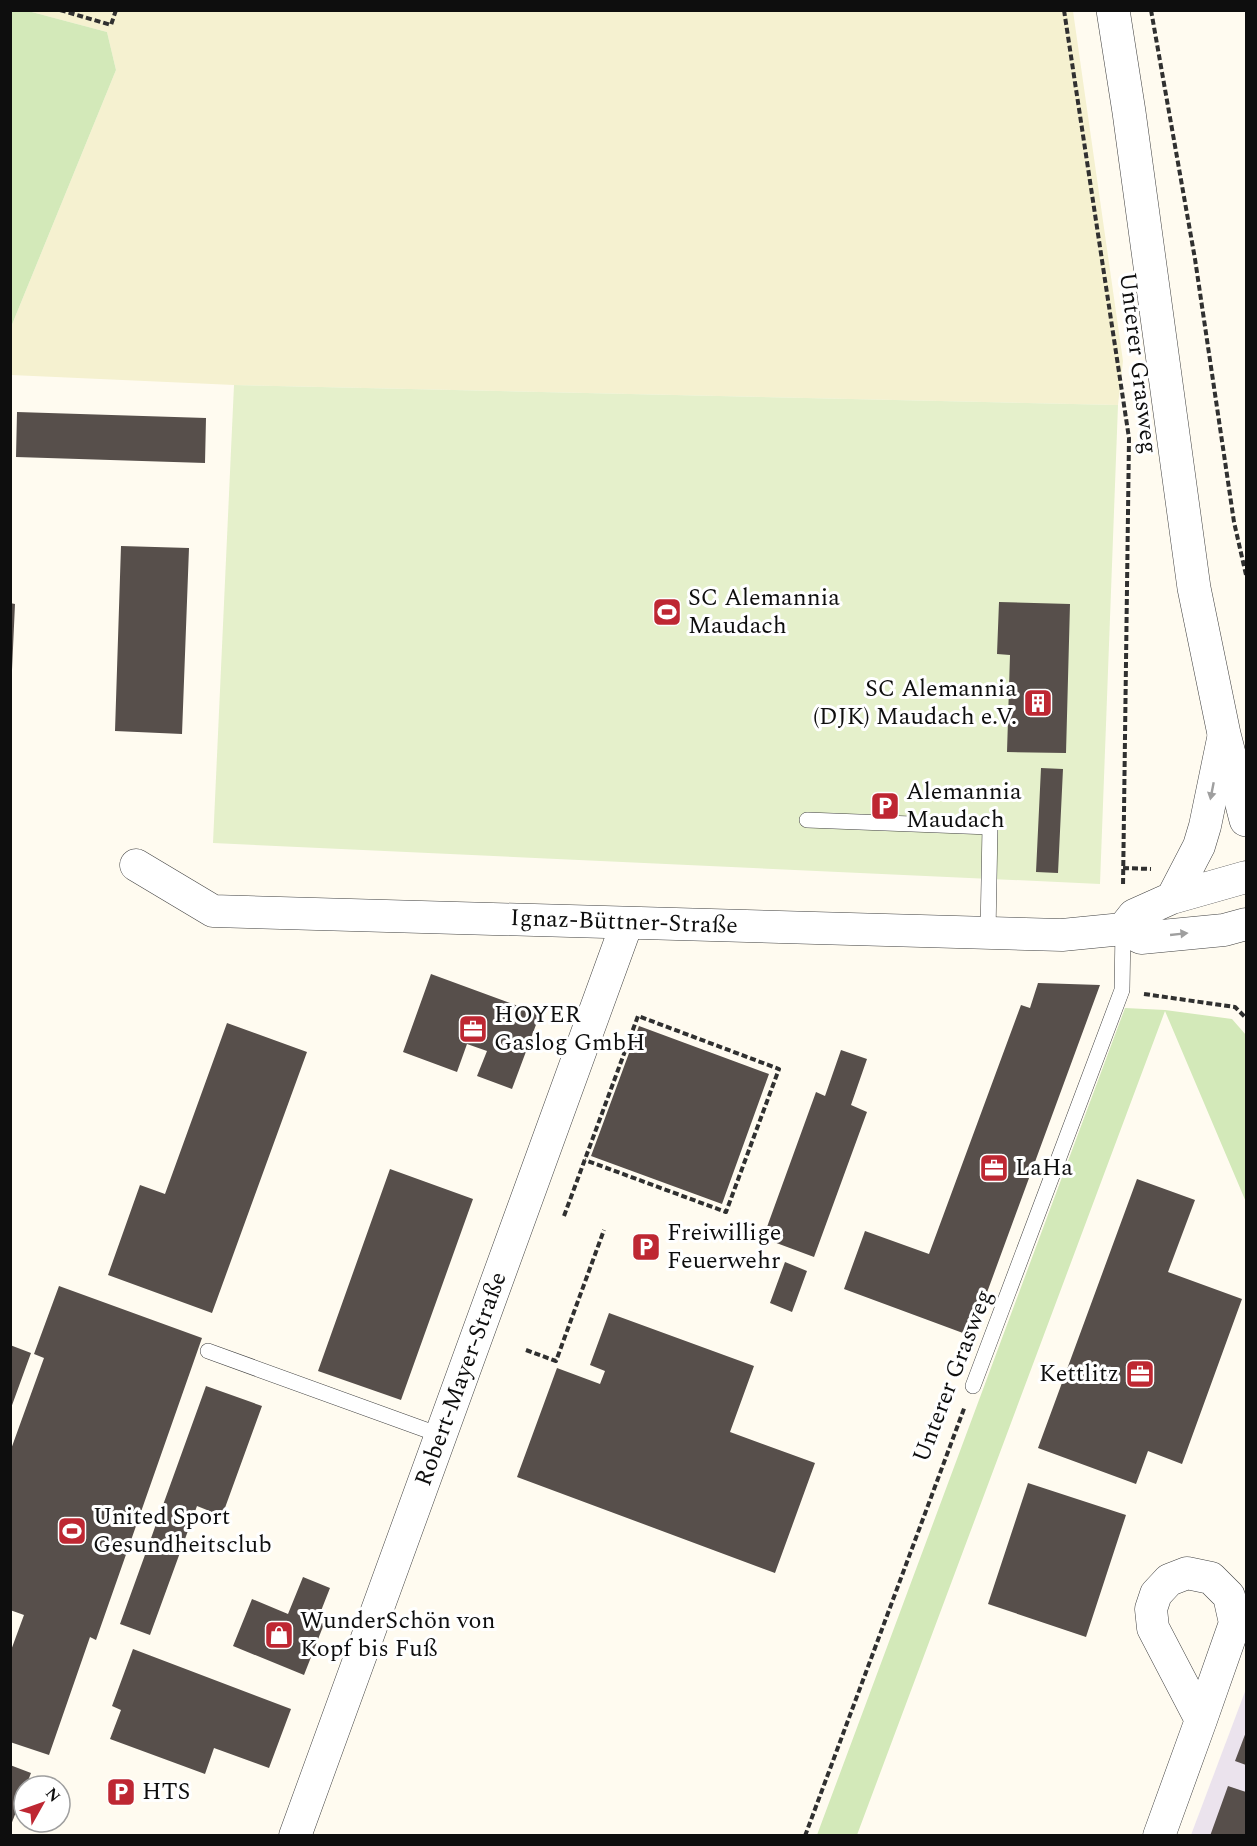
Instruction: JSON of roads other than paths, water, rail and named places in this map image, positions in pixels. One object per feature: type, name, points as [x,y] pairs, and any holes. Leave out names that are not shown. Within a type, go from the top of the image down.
[{"type":"street","points":[[1113,10],[1194,588],[1224,734],[1246,820]]},
{"type":"street","points":[[1172,898],[1199,846],[1206,826],[1224,734]]},
{"type":"street","name":"Ignaz-Büttner-Straße","points":[[136,865],[213,911],[1062,935],[1123,929],[1141,938],[1224,930],[1246,924]]},
{"type":"street","points":[[1123,929],[1134,915],[1172,898],[1246,877]]},
{"type":"street","name":"Robert-Mayer-Straße","points":[[295,1836],[627,922]]},
{"type":"street","points":[[1159,1836],[1201,1719]]},
{"type":"lane","points":[[807,820],[990,827],[988,933]]},
{"type":"lane","name":"Unterer Grasweg","points":[[973,1386],[1122,990],[1123,929]]},
{"type":"lane","points":[[208,1351],[440,1435]]},
{"type":"place","name":"SC Alemannia Maudach","points":[[667,612]]},
{"type":"place","name":"SC Alemannia (DJK) Maudach e.V.","points":[[1038,703]]},
{"type":"place","name":"Alemannia Maudach","points":[[885,806]]},
{"type":"place","name":"HOYER Gaslog GmbH","points":[[473,1029]]},
{"type":"place","name":"LaHa","points":[[994,1168]]},
{"type":"place","name":"Freiwillige Feuerwehr","points":[[646,1247]]},
{"type":"place","name":"Kettlitz","points":[[1140,1374]]},
{"type":"place","name":"United Sport Gesundheitsclub","points":[[72,1531]]},
{"type":"place","name":"WunderSchön von Kopf bis Fuß","points":[[279,1635]]},
{"type":"place","name":"HTS","points":[[121,1792]]}]
